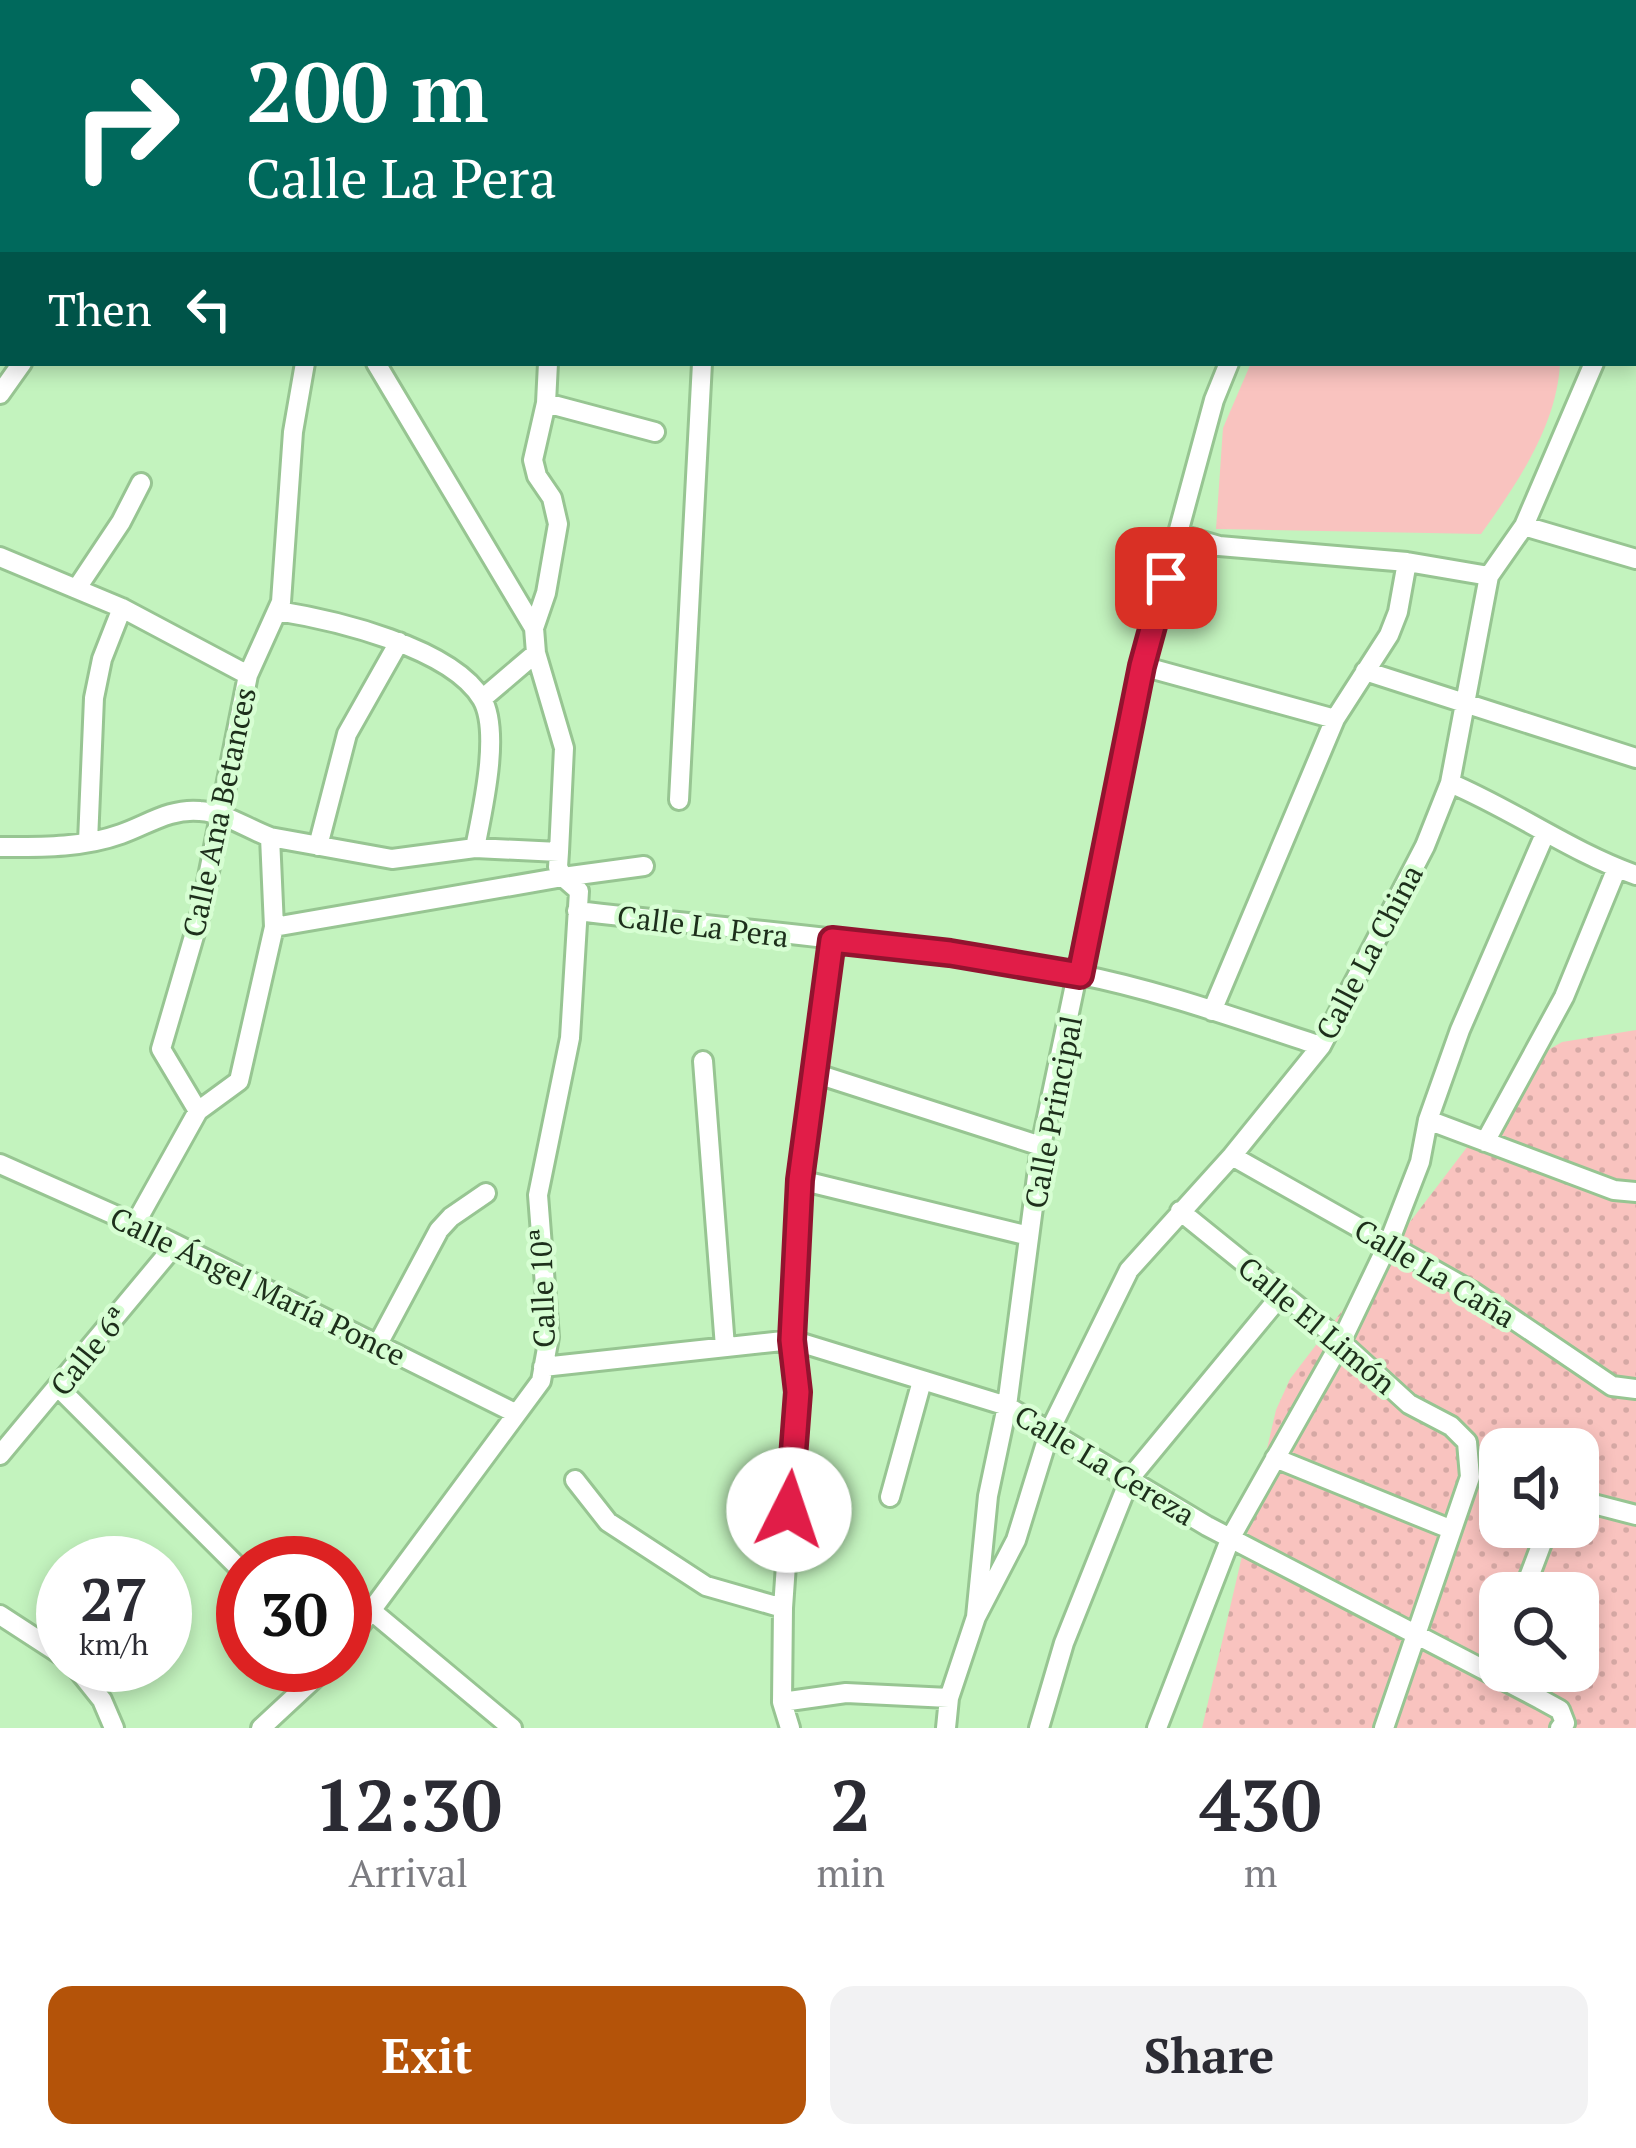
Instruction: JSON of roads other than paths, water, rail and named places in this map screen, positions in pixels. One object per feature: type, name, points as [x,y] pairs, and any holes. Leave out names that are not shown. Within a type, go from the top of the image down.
[{"type":"street","points":[[0,394],[20,366]]},
{"type":"street","name":"Calle Ana Betances","points":[[198,1111],[161,1049],[201,912],[248,675],[278,611],[293,432],[304,366]]},
{"type":"street","points":[[378,366],[534,628]]},
{"type":"street","points":[[548,366],[546,403],[532,460],[552,498],[558,524],[534,628],[536,653],[564,748],[558,867],[563,877]]},
{"type":"street","points":[[679,800],[702,366]]},
{"type":"street","name":"Calle Principal","points":[[946,1728],[949,1698],[976,1616],[988,1496],[1007,1406],[1041,1147],[1142,666],[1214,400],[1228,366]]},
{"type":"street","name":"Calle La China","points":[[976,1616],[1016,1540],[1050,1430],[1129,1270],[1232,1156],[1321,1046],[1425,846],[1450,783],[1489,576],[1524,526],[1593,366]]},
{"type":"street","points":[[546,403],[655,432]]},
{"type":"street","points":[[77,588],[122,522],[141,483]]},
{"type":"street","points":[[1524,526],[1636,559]]},
{"type":"street","points":[[1178,535],[1219,546],[1407,562],[1489,576]]},
{"type":"street","points":[[0,556],[122,608],[248,675]]},
{"type":"street","points":[[1212,1010],[1335,719],[1389,635],[1407,562]]},
{"type":"street","points":[[88,842],[94,698],[102,659],[122,608]]},
{"type":"street","points":[[278,611],[328,619],[399,642],[453,670],[482,699],[488,757],[475,848]]},
{"type":"street","points":[[318,846],[347,734],[399,642]]},
{"type":"street","points":[[482,699],[536,653]]},
{"type":"street","points":[[1142,666],[1335,719]]},
{"type":"street","points":[[1365,671],[1636,758]]},
{"type":"street","points":[[1450,783],[1626,872],[1485,1142]]},
{"type":"street","points":[[0,847],[88,842],[123,834],[169,813],[196,810],[222,815],[270,837],[392,859],[475,848],[559,852]]},
{"type":"street","points":[[1156,1728],[1231,1537],[1340,1344],[1389,1242],[1420,1162],[1428,1120],[1460,1030],[1545,834]]},
{"type":"street","points":[[135,1224],[198,1111],[239,1081],[274,927],[270,837]]},
{"type":"street","points":[[274,927],[644,866]]},
{"type":"street","name":"Calle 10ª","points":[[373,1612],[541,1381],[549,1336],[538,1195],[570,1039],[579,891],[563,877]]},
{"type":"street","name":"Calle La Pera","points":[[577,911],[950,953],[1080,975],[1212,1010],[1321,1046]]},
{"type":"street","points":[[790,1728],[782,1702],[783,1608],[798,1392],[792,1340],[800,1180],[832,940]]},
{"type":"street","points":[[703,1061],[725,1347]]},
{"type":"street","points":[[814,1073],[1041,1147]]},
{"type":"street","points":[[1428,1120],[1615,1190],[1636,1192]]},
{"type":"street","name":"Calle La Caña","points":[[1232,1156],[1474,1292],[1612,1386],[1636,1389]]},
{"type":"street","name":"Calle Ángel María Ponce","points":[[0,1164],[135,1224],[515,1413]]},
{"type":"street","points":[[800,1180],[1029,1236]]},
{"type":"street","points":[[379,1344],[440,1230],[486,1193]]},
{"type":"street","name":"Calle El Limón","points":[[1180,1211],[1371,1366],[1409,1404],[1451,1426],[1467,1442],[1470,1477],[1384,1728]]},
{"type":"street","name":"Calle 6ª","points":[[0,1455],[175,1245]]},
{"type":"street","points":[[1039,1728],[1064,1643],[1130,1478],[1282,1294]]},
{"type":"street","name":"Calle La Cereza","points":[[543,1367],[792,1340],[1007,1406],[1207,1526],[1479,1669]]},
{"type":"street","points":[[890,1497],[922,1381]]},
{"type":"street","points":[[59,1388],[216,1545]]},
{"type":"street","points":[[1275,1458],[1450,1529]]},
{"type":"street","points":[[575,1480],[608,1522],[706,1586],[783,1608]]},
{"type":"street","points":[[1599,1505],[1636,1515]]},
{"type":"street","points":[[373,1612],[512,1728]]},
{"type":"street","points":[[0,1615],[36,1638]]},
{"type":"street","points":[[96,1692],[114,1728]]},
{"type":"street","points":[[274,1725],[304,1692]]},
{"type":"street","name":"Calle La Cereza","points":[[1518,1692],[1566,1722]]},
{"type":"street","points":[[782,1702],[847,1693],[949,1698]]}]
